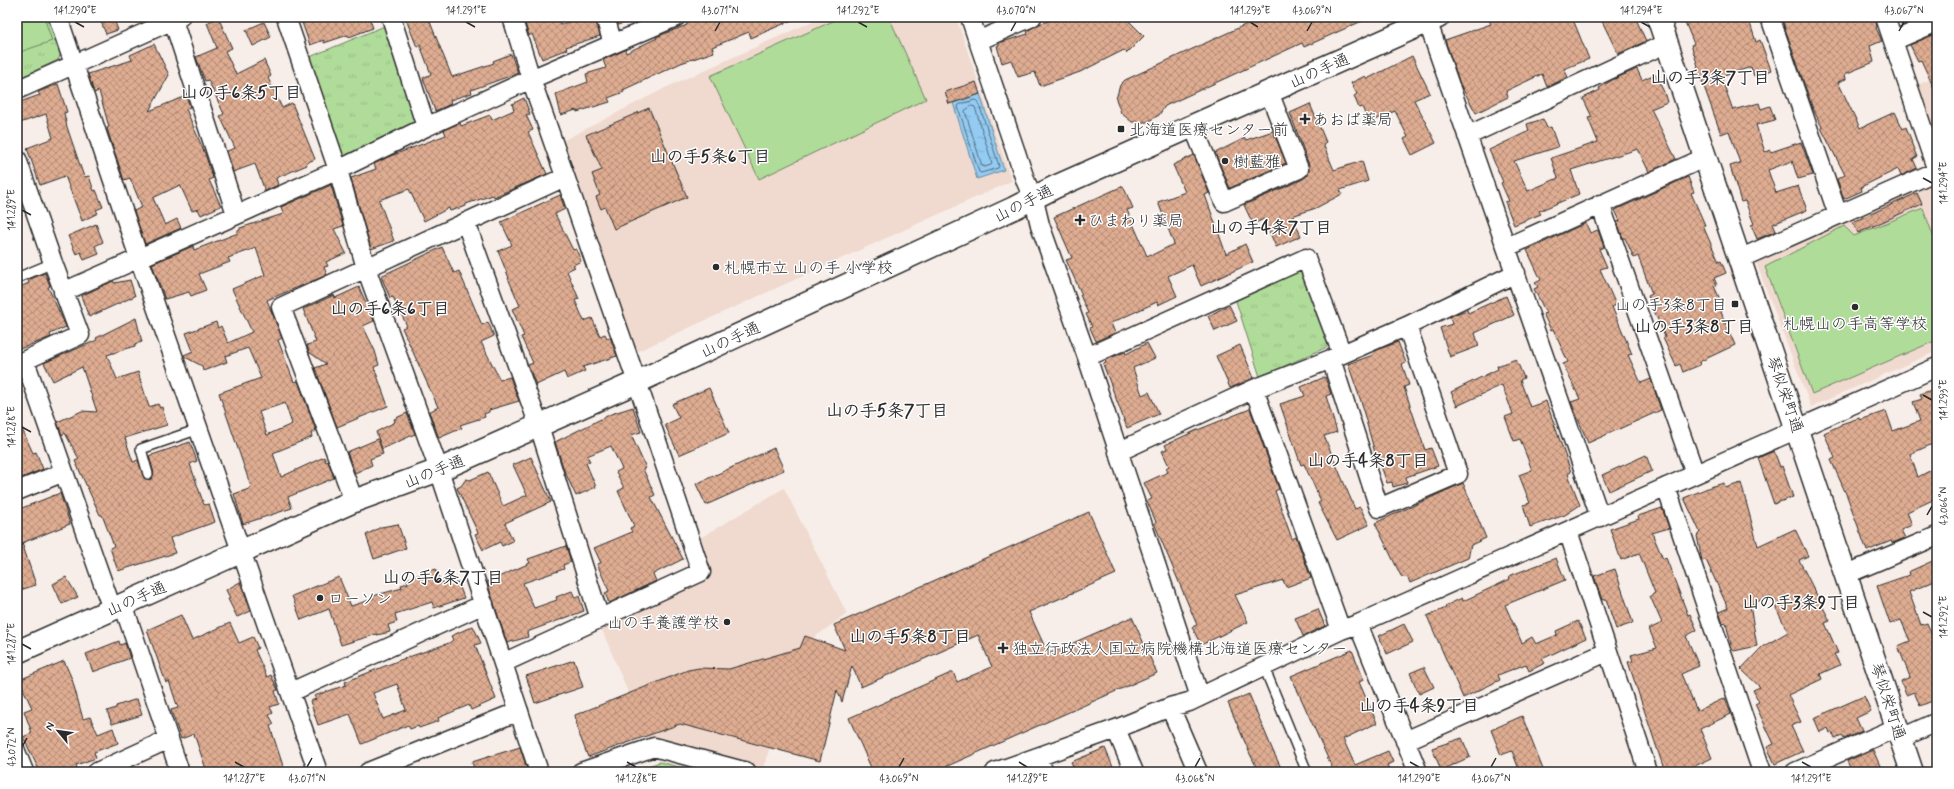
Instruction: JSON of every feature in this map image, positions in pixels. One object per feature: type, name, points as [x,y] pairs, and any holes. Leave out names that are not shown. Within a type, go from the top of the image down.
[{"type":"main road","name":"琴似栄町通","points":[[1658,17],[1704,158],[1847,574],[1912,772]]},
{"type":"main road","name":"山の手通","points":[[17,652],[354,501],[439,470],[539,426],[1034,200],[1055,187],[1270,92],[1430,19]]},
{"type":"street","points":[[58,17],[139,258],[318,772]]},
{"type":"street","points":[[286,17],[338,170],[366,268],[439,470],[539,772]]},
{"type":"street","points":[[391,17],[426,127]]},
{"type":"street","points":[[503,663],[701,572],[637,382],[531,79],[512,17]]},
{"type":"street","points":[[605,17],[613,44]]},
{"type":"street","points":[[63,292],[338,170],[426,127],[531,79],[676,17]]},
{"type":"street","points":[[970,17],[1026,182],[1034,200],[1040,225],[1087,357],[1200,697]]},
{"type":"street","points":[[978,41],[1032,17]]},
{"type":"street","points":[[1770,17],[1838,215]]},
{"type":"street","points":[[1739,259],[1937,171],[1885,17]]},
{"type":"street","points":[[17,90],[75,65],[148,24],[176,19],[236,214]]},
{"type":"street","points":[[1430,19],[1467,136],[1600,517]]},
{"type":"street","points":[[1893,42],[1937,22]]},
{"type":"street","points":[[1467,136],[1667,43]]},
{"type":"street","points":[[1192,126],[1224,202],[1299,170],[1270,92]]},
{"type":"street","points":[[1507,247],[1704,158]]},
{"type":"street","points":[[17,159],[52,263],[80,335],[21,362],[118,606],[169,739],[180,772]]},
{"type":"street","points":[[354,501],[281,307],[565,177]]},
{"type":"street","points":[[1600,204],[1695,474]]},
{"type":"street","points":[[466,223],[539,426],[600,619]]},
{"type":"street","points":[[1087,357],[1306,258],[1336,356],[1379,508],[1458,474],[1407,326]]},
{"type":"street","points":[[1118,452],[1254,389],[1407,326],[1516,273]]},
{"type":"street","points":[[995,772],[1040,764],[1170,707],[1189,702],[1340,630],[1358,624],[1600,517],[1937,366]]},
{"type":"street","points":[[1254,389],[1340,630]]},
{"type":"street","points":[[17,491],[64,472]]},
{"type":"street","points":[[1666,487],[1762,772]]},
{"type":"street","points":[[1568,531],[1648,772]]},
{"type":"street","points":[[1847,574],[1937,536]]},
{"type":"street","points":[[290,692],[484,604]]},
{"type":"street","points":[[1358,624],[1404,741],[1418,772]]},
{"type":"street","points":[[1404,741],[1607,652]]},
{"type":"street","points":[[1170,707],[1198,772]]},
{"type":"street","points":[[368,772],[519,711]]},
{"type":"street","points":[[1795,772],[1899,732],[1937,722]]},
{"type":"street","points":[[1116,730],[1134,772]]},
{"type":"street","points":[[96,772],[169,739]]},
{"type":"street","points":[[580,772],[654,747],[747,772]]},
{"type":"lane","points":[[17,278],[52,263]]},
{"type":"lane","points":[[148,474],[141,449],[199,429]]},
{"type":"lane","points":[[1264,667],[1307,772]]},
{"type":"lane","points":[[17,742],[29,772]]},
{"type":"shaded area","name":"札幌市立 山の手 小学校","points":[[822,17],[956,17],[1012,181],[636,352],[564,140],[667,87]]},
{"type":"shaded area","points":[[1937,77],[1937,139],[1917,85]]},
{"type":"shaded area","name":"札幌山の手高等学校","points":[[1937,174],[1937,351],[1811,407],[1756,263]]},
{"type":"shaded area","name":"山の手養護学校","points":[[784,488],[847,614],[805,644],[763,768],[647,738],[602,630],[711,574],[698,539]]},
{"type":"green space","points":[[17,17],[48,17],[61,53],[58,60],[17,79]]},
{"type":"green space","points":[[17,17],[44,17],[52,41],[17,53]]},
{"type":"green space","points":[[842,17],[889,17],[926,99],[759,179],[710,76]]},
{"type":"green space","points":[[387,25],[419,121],[344,159],[305,59]]},
{"type":"green space","name":"札幌山の手高等学校","points":[[1923,208],[1937,246],[1937,340],[1812,394],[1765,267],[1844,226],[1854,236]]},
{"type":"green space","points":[[1298,269],[1304,271],[1328,342],[1327,347],[1260,377],[1235,298]]},
{"type":"green space","points":[[660,762],[698,772],[629,772]]},
{"type":"water","points":[[980,94],[1004,170],[977,179],[953,103]]},
{"type":"building","points":[[99,17],[113,17],[118,30],[106,34]]},
{"type":"building","points":[[218,17],[232,48],[225,51],[236,74],[264,60],[271,76],[268,78],[282,108],[292,103],[315,159],[306,163],[307,165],[276,178],[278,185],[265,191],[255,164],[233,172],[227,151],[235,148],[220,116],[224,114],[208,80],[205,81],[196,57],[217,48],[207,23]]},
{"type":"building","points":[[300,17],[369,17],[373,28],[349,37],[348,35],[324,43],[324,40],[310,45]]},
{"type":"building","points":[[405,17],[428,17],[452,77],[494,63],[493,61],[511,54],[518,73],[471,90],[472,93],[450,100],[451,104],[435,111],[423,78],[431,74],[420,45],[417,47]]},
{"type":"building","points":[[523,17],[557,17],[560,25],[581,17],[595,17],[600,36],[566,47],[567,49],[542,59],[532,34],[529,36]]},
{"type":"building","points":[[616,17],[634,17],[635,19],[618,25]]},
{"type":"building","points":[[686,17],[799,17],[751,38],[749,32],[712,47],[714,52],[681,63],[623,90],[624,92],[608,98],[610,102],[577,112],[576,110],[561,115],[556,94],[588,82],[586,74],[606,68],[603,60],[625,50],[626,53],[657,38],[656,37],[687,25]]},
{"type":"building","points":[[1060,17],[1125,17],[1144,36],[1127,53],[1124,50],[1080,72],[1040,86],[1035,72],[1018,77],[1011,60],[1002,63],[997,46],[999,43],[1028,34],[1027,31],[1039,24]]},
{"type":"building","points":[[1262,17],[1371,17],[1304,47],[1302,43],[1165,106],[1159,115],[1147,122],[1132,122],[1121,113],[1116,99],[1120,85],[1125,80]]},
{"type":"building","points":[[1498,17],[1572,17],[1589,59],[1564,69],[1568,77],[1547,87],[1542,74],[1506,91],[1508,97],[1476,113],[1460,84],[1445,40],[1491,24],[1489,20]]},
{"type":"building","points":[[1600,17],[1635,17],[1646,41],[1618,54]]},
{"type":"building","points":[[1683,17],[1748,17],[1756,42],[1760,40],[1771,70],[1754,76],[1751,67],[1721,77],[1733,110],[1759,103],[1761,109],[1770,106],[1775,120],[1756,125],[1765,152],[1770,150],[1771,152],[1801,142],[1813,175],[1798,179],[1792,161],[1768,170],[1776,193],[1798,186],[1807,210],[1773,224],[1776,231],[1757,239],[1751,225],[1754,224],[1745,201],[1741,202],[1730,166],[1740,163],[1729,131],[1721,134],[1697,67],[1698,66],[1691,45],[1694,44]]},
{"type":"building","points":[[1781,17],[1875,17],[1876,28],[1882,41],[1870,46],[1874,62],[1845,74],[1846,79],[1838,82],[1860,128],[1895,112],[1903,129],[1906,127],[1912,142],[1917,157],[1913,159],[1917,168],[1901,176],[1898,169],[1861,187],[1862,191],[1844,199],[1837,179],[1845,175],[1813,109]]},
{"type":"building","points":[[1896,17],[1922,17],[1902,26],[1899,19],[1897,20]]},
{"type":"building","points":[[264,22],[271,37],[253,46],[246,30]]},
{"type":"building","points":[[1937,33],[1937,95],[1921,60],[1918,61],[1910,45]]},
{"type":"building","points":[[154,44],[169,75],[149,111],[186,96],[190,107],[186,109],[205,154],[213,178],[209,180],[221,206],[201,215],[198,209],[192,211],[180,185],[153,198],[165,225],[177,219],[181,228],[145,244],[134,211],[142,207],[130,178],[124,180],[108,132],[107,128],[109,127],[99,91],[94,93],[88,74],[132,60],[130,55]]},
{"type":"building","points":[[1412,56],[1430,93],[1414,100],[1436,143],[1412,155],[1404,139],[1408,137],[1395,111],[1369,123],[1362,107],[1359,108],[1354,96],[1357,94],[1351,83],[1365,76],[1367,79]]},
{"type":"building","points":[[1637,69],[1642,80],[1655,74],[1664,92],[1667,102],[1651,109],[1676,159],[1649,172],[1638,149],[1571,170],[1579,194],[1539,211],[1541,214],[1514,225],[1505,202],[1509,201],[1501,183],[1503,182],[1489,150],[1529,131],[1527,124],[1543,119],[1547,128],[1551,127],[1558,147],[1514,161],[1528,191],[1558,178],[1551,158],[1598,142],[1588,118],[1592,117],[1583,98],[1600,90],[1599,88],[1612,80]]},
{"type":"building","points":[[976,82],[980,94],[949,104],[945,92]]},
{"type":"building","points":[[58,84],[67,112],[64,113],[67,127],[84,177],[89,176],[94,191],[96,190],[103,207],[96,210],[98,213],[82,221],[65,176],[40,185],[27,148],[53,138],[46,114],[17,124],[17,103],[40,95],[38,92]]},
{"type":"building","points":[[524,98],[530,114],[526,115],[533,130],[528,132],[547,174],[494,197],[493,195],[450,211],[449,208],[424,221],[409,189],[379,200],[394,241],[371,249],[351,178],[376,169],[374,164],[388,157],[446,135],[444,130],[460,123],[461,126],[490,115],[492,120],[514,110],[512,104]]},
{"type":"building","points":[[1310,104],[1326,142],[1323,144],[1334,170],[1362,161],[1368,181],[1340,190],[1342,194],[1316,208],[1292,216],[1301,236],[1276,247],[1264,219],[1253,224],[1244,205],[1303,179],[1308,175],[1309,165],[1290,113]]},
{"type":"building","points":[[649,108],[687,197],[614,229],[605,207],[601,209],[596,197],[600,195],[592,174],[602,170],[586,135]]},
{"type":"building","points":[[1273,131],[1286,163],[1230,188],[1215,153],[1245,138],[1246,140]]},
{"type":"building","points":[[1194,155],[1209,193],[1205,195],[1226,254],[1245,244],[1253,262],[1201,286],[1192,265],[1168,276],[1177,296],[1158,305],[1157,302],[1111,323],[1115,333],[1096,341],[1086,314],[1088,313],[1080,295],[1082,295],[1066,260],[1072,258],[1054,217],[1123,186],[1133,208],[1127,210],[1147,256],[1152,255],[1174,244],[1158,202],[1185,192],[1173,165]]},
{"type":"building","points":[[1688,177],[1694,192],[1691,193],[1705,225],[1703,226],[1719,262],[1721,261],[1726,273],[1714,278],[1717,285],[1714,286],[1722,304],[1719,306],[1735,345],[1699,362],[1700,365],[1683,372],[1680,364],[1676,366],[1663,338],[1665,337],[1648,296],[1652,294],[1638,256],[1634,258],[1625,238],[1623,238],[1617,222],[1620,221],[1615,210]]},
{"type":"building","points":[[331,185],[343,226],[334,229],[346,253],[326,262],[328,266],[324,267],[327,275],[267,300],[282,338],[278,340],[294,382],[298,381],[316,431],[311,433],[312,437],[273,453],[281,477],[324,457],[326,462],[328,461],[334,478],[288,497],[292,508],[243,524],[234,494],[251,487],[219,393],[261,378],[248,348],[225,356],[227,362],[203,371],[202,366],[184,355],[193,351],[186,333],[216,322],[218,328],[221,326],[228,343],[252,332],[232,289],[265,275],[256,248],[228,258],[230,262],[199,274],[206,290],[191,296],[189,292],[165,299],[152,264],[193,246],[194,250],[238,233],[237,231],[240,230],[240,228],[283,214],[281,207]],"holes":[[[285,403],[292,424],[267,435],[259,412]]]},
{"type":"building","points":[[1917,193],[1922,204],[1858,233],[1853,222]]},
{"type":"building","points":[[560,195],[565,209],[555,214],[573,250],[576,249],[581,261],[573,265],[575,267],[567,271],[579,299],[575,300],[584,321],[592,318],[600,336],[605,334],[607,338],[610,337],[617,356],[583,367],[585,371],[567,379],[564,372],[536,385],[528,365],[533,363],[521,337],[524,336],[512,309],[520,306],[498,251],[512,245],[501,222]]},
{"type":"building","points":[[1586,223],[1590,233],[1598,230],[1604,247],[1599,249],[1607,267],[1600,269],[1616,305],[1612,307],[1632,354],[1628,355],[1641,383],[1651,379],[1661,410],[1588,443],[1571,402],[1580,399],[1563,364],[1568,362],[1553,329],[1551,330],[1543,314],[1546,313],[1534,289],[1538,287],[1535,283],[1541,280],[1527,250]]},
{"type":"building","points":[[96,224],[103,242],[95,246],[99,254],[84,260],[81,252],[76,254],[68,236]]},
{"type":"building","points":[[442,247],[454,273],[459,271],[482,325],[488,322],[494,336],[481,342],[500,380],[510,377],[519,401],[489,410],[489,412],[484,414],[485,417],[460,425],[462,428],[439,438],[429,412],[438,407],[402,328],[407,326],[393,297],[390,298],[381,276]]},
{"type":"building","points":[[45,273],[50,286],[48,287],[66,327],[50,334],[51,337],[17,350],[17,288],[29,283],[28,280]]},
{"type":"building","points":[[130,280],[135,296],[89,317],[81,296],[113,281],[114,283]]},
{"type":"building","points":[[359,287],[374,321],[363,326],[375,351],[379,365],[374,367],[388,406],[337,427],[315,368],[326,364],[309,352],[307,345],[316,342],[303,309],[334,295],[335,298]]},
{"type":"building","points":[[1506,296],[1514,315],[1475,333],[1479,346],[1450,357],[1440,328],[1452,324],[1450,317],[1467,310],[1468,313]]},
{"type":"building","points":[[1229,305],[1237,321],[1215,331],[1208,316]]},
{"type":"building","points":[[136,318],[142,342],[135,344],[135,346],[107,355],[117,379],[138,372],[149,407],[158,404],[160,408],[162,407],[167,425],[125,438],[133,462],[138,460],[144,478],[150,480],[154,473],[149,456],[190,442],[197,461],[190,464],[204,505],[209,504],[215,522],[170,538],[175,553],[118,571],[110,548],[114,546],[102,515],[100,515],[75,461],[79,459],[65,433],[62,435],[57,422],[82,411],[97,412],[82,367],[53,381],[44,363],[97,340],[96,338]]},
{"type":"building","points":[[1398,342],[1406,363],[1402,364],[1409,385],[1404,387],[1425,450],[1431,448],[1438,466],[1406,477],[1407,483],[1393,487],[1392,482],[1387,483],[1375,453],[1364,410],[1348,364],[1373,355],[1372,352]]},
{"type":"building","points":[[1147,343],[1155,358],[1133,368],[1142,395],[1149,392],[1159,414],[1127,428],[1103,364],[1106,363],[1105,360],[1125,352],[1126,354]]},
{"type":"building","points":[[1240,345],[1254,378],[1230,388],[1216,356]]},
{"type":"building","points":[[1516,359],[1524,378],[1520,380],[1530,407],[1546,401],[1571,472],[1568,474],[1580,505],[1565,515],[1530,527],[1523,505],[1530,503],[1519,475],[1532,470],[1520,439],[1514,441],[1505,417],[1513,414],[1502,385],[1457,406],[1451,392],[1498,369],[1497,366]]},
{"type":"building","points":[[1325,377],[1331,394],[1326,396],[1337,432],[1324,436],[1355,509],[1360,507],[1369,525],[1337,540],[1318,503],[1321,501],[1304,464],[1301,465],[1280,404],[1305,396],[1301,387]]},
{"type":"building","points":[[709,388],[729,433],[679,455],[665,425],[679,418],[672,404]]},
{"type":"building","points":[[1937,388],[1937,442],[1910,454],[1918,477],[1937,467],[1937,498],[1907,512],[1912,525],[1901,530],[1905,538],[1892,543],[1891,541],[1867,551],[1847,496],[1831,460],[1835,458],[1824,433],[1841,424],[1859,418],[1860,420],[1886,411],[1893,431],[1920,421],[1913,402],[1922,399],[1920,394]]},
{"type":"building","points":[[633,407],[641,432],[631,435],[646,468],[643,469],[655,495],[651,497],[683,559],[653,574],[656,581],[609,603],[605,593],[609,591],[597,564],[601,563],[594,548],[632,532],[630,528],[634,526],[618,491],[624,488],[616,472],[622,469],[611,446],[587,456],[590,461],[586,463],[596,487],[576,496],[564,470],[555,442],[611,414]]},
{"type":"building","points":[[1250,409],[1279,489],[1275,491],[1292,539],[1296,537],[1311,578],[1286,587],[1283,580],[1235,595],[1248,622],[1201,645],[1192,627],[1197,625],[1154,523],[1156,522],[1147,501],[1152,499],[1144,483],[1168,472],[1166,468],[1169,466],[1162,451],[1167,449],[1165,445]]},
{"type":"building","points":[[407,413],[415,434],[382,449],[376,432],[395,422],[394,419]]},
{"type":"building","points":[[17,418],[33,453],[36,452],[43,469],[19,479],[17,473]]},
{"type":"building","points":[[378,439],[383,454],[370,459],[372,465],[355,473],[347,452]]},
{"type":"building","points":[[774,448],[784,470],[706,505],[696,484]]},
{"type":"building","points":[[1774,451],[1780,467],[1782,466],[1793,497],[1774,504],[1758,458]]},
{"type":"building","points":[[1646,455],[1652,471],[1609,491],[1602,475]]},
{"type":"building","points":[[531,457],[551,502],[505,523],[513,541],[502,546],[500,542],[483,550],[475,534],[478,533],[457,488],[461,486],[466,479],[470,480],[488,472],[503,506],[527,495],[513,465]]},
{"type":"building","points":[[1463,483],[1486,538],[1471,545],[1468,558],[1410,583],[1408,578],[1401,576],[1375,523]]},
{"type":"building","points":[[1724,483],[1725,488],[1741,483],[1758,546],[1795,529],[1808,556],[1799,560],[1830,621],[1825,623],[1838,653],[1834,654],[1840,665],[1820,674],[1822,679],[1788,695],[1801,722],[1791,726],[1803,751],[1775,764],[1767,747],[1774,744],[1755,704],[1759,702],[1753,690],[1760,687],[1741,669],[1762,647],[1788,632],[1770,596],[1750,605],[1757,646],[1734,651],[1732,649],[1726,623],[1723,624],[1719,612],[1728,608],[1706,560],[1702,561],[1697,536],[1700,532],[1684,498]]},
{"type":"building","points":[[60,493],[70,524],[22,543],[36,585],[17,591],[17,510]]},
{"type":"building","points":[[1662,508],[1669,528],[1652,533],[1663,559],[1666,558],[1688,615],[1690,614],[1697,630],[1686,636],[1699,666],[1681,674],[1697,711],[1725,698],[1731,714],[1700,729],[1712,758],[1682,772],[1665,772],[1628,662],[1633,661],[1631,655],[1657,648],[1649,629],[1662,623],[1650,596],[1655,593],[1639,553],[1621,560],[1610,529],[1639,519],[1638,516]]},
{"type":"building","points":[[1089,512],[1116,574],[1029,612],[1048,654],[1132,617],[1157,673],[934,772],[873,772],[849,718],[953,672],[957,682],[992,667],[978,635],[861,687],[852,666],[842,702],[837,690],[820,761],[680,724],[588,757],[579,736],[575,715],[688,670],[699,668],[729,669],[800,648],[805,636],[845,650],[834,625]]},
{"type":"building","points":[[398,524],[406,548],[374,559],[366,535],[381,527]]},
{"type":"building","points":[[566,546],[571,562],[563,565],[564,569],[523,583],[534,608],[557,600],[556,597],[572,591],[575,598],[579,596],[584,611],[527,632],[528,637],[507,643],[487,582],[530,563],[528,559]]},
{"type":"building","points":[[1556,558],[1565,580],[1505,605],[1522,643],[1532,637],[1536,644],[1557,635],[1556,631],[1578,621],[1586,638],[1542,659],[1545,663],[1529,671],[1526,664],[1498,675],[1500,680],[1463,698],[1427,616],[1446,608],[1445,606],[1462,598],[1463,601],[1510,579],[1509,576]]},
{"type":"building","points":[[1937,559],[1937,580],[1909,592],[1921,625],[1927,623],[1937,647],[1937,699],[1920,706],[1914,692],[1906,695],[1901,681],[1910,677],[1898,646],[1910,641],[1901,620],[1890,624],[1877,586],[1909,575],[1908,572]]},
{"type":"building","points":[[436,569],[441,583],[451,579],[453,584],[458,582],[464,598],[434,608],[432,602],[395,614],[397,622],[388,625],[390,632],[377,634],[341,645],[329,609],[301,620],[292,596],[339,577],[351,606],[373,599],[373,596],[402,588],[401,585],[408,583],[407,579]]},
{"type":"building","points":[[1615,569],[1633,623],[1616,629],[1606,599],[1602,600],[1594,576]]},
{"type":"building","points":[[66,577],[78,597],[62,604],[53,584]]},
{"type":"building","points":[[240,582],[251,611],[237,617],[228,599],[230,598],[226,590]]},
{"type":"building","points":[[1318,609],[1325,626],[1303,636],[1295,618]]},
{"type":"building","points":[[181,615],[192,640],[230,623],[239,643],[253,637],[258,648],[255,650],[267,677],[271,675],[278,690],[275,691],[279,704],[270,707],[273,713],[269,715],[274,724],[270,726],[285,772],[207,772],[194,734],[181,739],[171,710],[178,708],[169,681],[166,683],[147,630]]},
{"type":"building","points":[[1404,624],[1413,642],[1387,654],[1379,636]]},
{"type":"building","points":[[473,626],[481,643],[475,645],[496,699],[471,710],[469,705],[438,718],[439,721],[419,728],[418,726],[410,729],[408,725],[362,744],[350,714],[318,725],[310,701],[316,699],[314,696],[346,685],[345,682],[400,660],[449,643],[453,640],[451,636]],"holes":[[[397,684],[406,710],[383,719],[373,693]]]},
{"type":"building","points":[[119,641],[120,645],[125,643],[130,658],[93,672],[86,654]]},
{"type":"building","points":[[1352,650],[1364,680],[1359,682],[1377,723],[1343,739],[1355,765],[1388,751],[1393,762],[1387,765],[1390,772],[1334,772],[1291,676]]},
{"type":"building","points":[[574,660],[583,687],[535,703],[526,676]]},
{"type":"building","points":[[64,661],[72,679],[83,719],[90,717],[98,734],[113,728],[118,743],[94,752],[96,758],[76,765],[78,772],[40,772],[23,737],[32,733],[24,711],[32,708],[19,680]]},
{"type":"building","points":[[1424,667],[1434,687],[1419,694],[1410,673]]},
{"type":"building","points":[[1249,694],[1283,772],[1259,772],[1250,754],[1228,703]]},
{"type":"building","points":[[1864,696],[1871,711],[1856,718],[1862,731],[1844,739],[1842,736],[1835,739],[1832,732],[1830,733],[1828,728],[1820,732],[1814,718]]},
{"type":"building","points":[[137,699],[142,715],[112,724],[107,711],[116,708],[116,706]]},
{"type":"building","points":[[1522,716],[1544,772],[1520,772],[1512,751],[1501,755],[1491,730]]},
{"type":"building","points":[[1462,738],[1470,757],[1441,770],[1432,748]]},
{"type":"building","points":[[520,747],[528,772],[475,772],[472,762]]},
{"type":"building","points":[[1105,748],[1115,772],[1076,772],[1071,762]]},
{"type":"building","points":[[1873,750],[1881,768],[1871,772],[1852,772],[1847,761]]},
{"type":"place","name":"あおば薬局","points":[[1305,119]]},
{"type":"place","name":"北海道医療センター前","points":[[1121,129]]},
{"type":"place","name":"樹藍雅","points":[[1225,161]]},
{"type":"place","name":"ひまわり薬局","points":[[1080,220]]},
{"type":"place","name":"札幌市立 山の手 小学校","points":[[716,267]]},
{"type":"place","name":"山の手3条8丁目","points":[[1735,304]]},
{"type":"place","name":"札幌山の手高等学校","points":[[1855,307]]},
{"type":"place","name":"ローソン","points":[[320,598]]},
{"type":"place","name":"山の手養護学校","points":[[727,622]]},
{"type":"place","name":"独立行政法人国立病院機構北海道医療センター","points":[[1003,648]]},
{"type":"district","name":"山の手3条7丁目","points":[[1710,77]]},
{"type":"district","name":"山の手6条5丁目","points":[[241,92]]},
{"type":"district","name":"山の手5条6丁目","points":[[710,156]]},
{"type":"district","name":"山の手4条7丁目","points":[[1271,227]]},
{"type":"district","name":"山の手6条6丁目","points":[[390,308]]},
{"type":"district","name":"山の手3条8丁目","points":[[1694,326]]},
{"type":"district","name":"山の手5条7丁目","points":[[887,410]]},
{"type":"district","name":"山の手4条8丁目","points":[[1368,460]]},
{"type":"district","name":"山の手6条7丁目","points":[[443,577]]},
{"type":"district","name":"山の手3条9丁目","points":[[1801,602]]},
{"type":"district","name":"山の手5条8丁目","points":[[910,636]]},
{"type":"district","name":"山の手4条9丁目","points":[[1419,705]]}]
